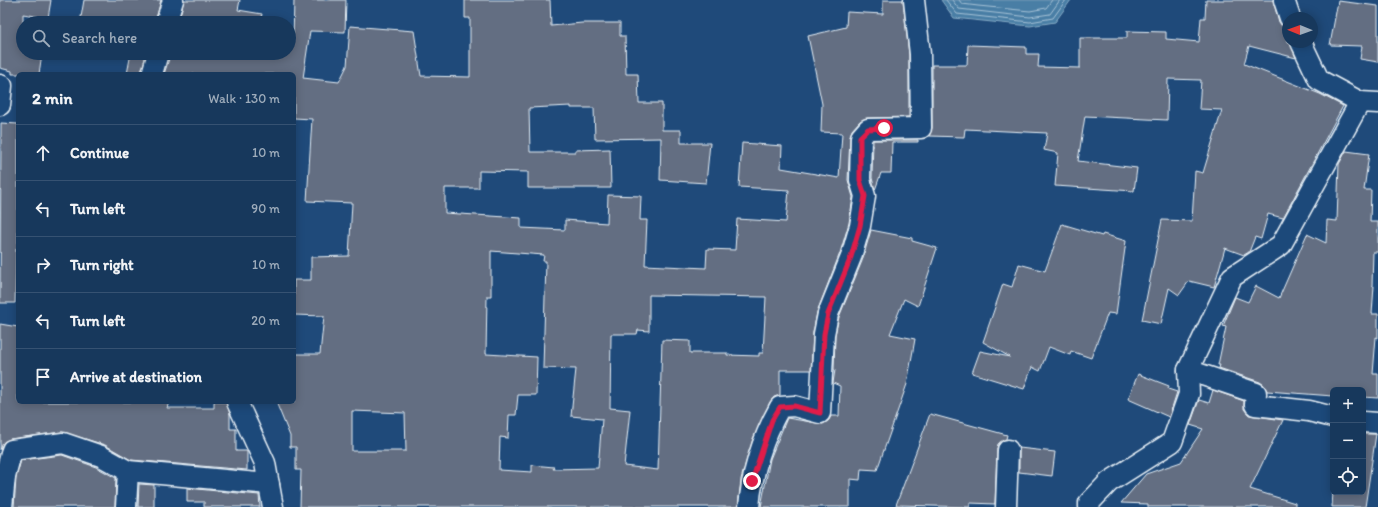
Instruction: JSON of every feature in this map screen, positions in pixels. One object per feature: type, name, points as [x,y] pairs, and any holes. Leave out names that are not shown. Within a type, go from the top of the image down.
[{"type":"street","points":[[168,16],[173,0]]},
{"type":"street","points":[[749,507],[752,481],[772,420],[780,407],[794,406],[820,413],[824,334],[828,314],[860,226],[865,196],[860,180],[860,137],[868,129],[921,128],[920,54],[914,0]]},
{"type":"street","points":[[1284,0],[1288,12]]},
{"type":"street","points":[[1089,507],[1089,503],[1109,482],[1172,442],[1189,394],[1188,370],[1232,277],[1281,245],[1369,102],[1319,80],[1304,48]]},
{"type":"street","points":[[153,72],[156,60]]},
{"type":"street","points":[[0,85],[2,86],[0,105]]},
{"type":"street","points":[[1188,370],[1256,393],[1255,405],[1309,411],[1330,416]]},
{"type":"street","points":[[238,404],[265,463],[273,507]]},
{"type":"street","points":[[1366,422],[1378,423]]},
{"type":"street","points":[[2,507],[3,476],[12,450],[63,443],[101,456],[128,471],[269,484]]},
{"type":"street","points":[[1006,507],[1008,450]]},
{"type":"street","points":[[126,507],[128,471]]},
{"type":"water","points":[[941,0],[1071,0],[1055,22],[1030,26],[954,18]]},
{"type":"building","points":[[0,0],[51,0],[48,16],[23,14],[23,16],[16,16],[16,60],[41,60],[39,72],[16,72],[16,74],[12,74],[12,71],[0,68]]},
{"type":"building","points":[[84,0],[161,0],[157,16],[81,16]]},
{"type":"building","points":[[184,0],[240,0],[238,10],[262,14],[262,16],[180,16]]},
{"type":"building","points":[[294,0],[346,0],[345,32],[310,31],[303,78],[339,82],[347,66],[350,26],[414,31],[421,76],[470,77],[470,18],[465,18],[465,0],[550,0],[551,26],[582,23],[620,23],[620,36],[625,36],[626,74],[638,74],[639,103],[662,103],[662,130],[681,130],[681,143],[710,143],[706,183],[660,180],[661,138],[595,139],[594,108],[571,108],[571,106],[529,108],[530,152],[575,152],[575,150],[610,149],[611,188],[528,188],[528,172],[479,171],[479,188],[445,188],[445,213],[521,218],[521,228],[565,230],[565,220],[607,223],[608,195],[641,196],[640,220],[647,220],[645,265],[706,268],[707,249],[735,250],[737,219],[786,222],[789,190],[739,187],[742,143],[782,146],[781,168],[839,178],[842,133],[821,132],[822,104],[808,36],[846,27],[847,12],[883,14],[883,0],[903,0],[909,55],[909,117],[867,118],[860,121],[852,130],[850,137],[848,180],[853,197],[849,223],[840,253],[817,312],[813,333],[811,370],[780,370],[780,395],[774,397],[770,402],[753,439],[741,479],[738,507],[300,507],[301,470],[296,470],[296,447],[290,447],[290,436],[277,404],[296,404],[296,354],[320,354],[324,316],[296,315],[296,280],[311,280],[311,257],[349,256],[352,203],[307,201],[312,119],[296,118],[296,72],[165,72],[169,60],[296,60],[296,16],[294,16]],"holes":[[[491,251],[544,255],[543,261],[546,261],[543,368],[576,369],[571,416],[602,419],[598,468],[553,469],[554,467],[532,465],[532,472],[499,470],[500,437],[508,438],[509,415],[516,415],[518,395],[536,395],[537,357],[486,354],[487,296],[491,296]],[[649,295],[766,297],[763,353],[759,353],[759,356],[727,355],[727,353],[690,353],[690,341],[662,340],[658,470],[624,466],[630,410],[610,408],[611,334],[637,334],[638,330],[649,331]],[[352,411],[405,413],[406,451],[352,451]]]},
{"type":"building","points":[[1206,0],[1273,0],[1279,22],[1282,26],[1282,48],[1292,48],[1296,58],[1249,46],[1244,64],[1320,94],[1343,106],[1283,218],[1268,214],[1261,239],[1255,237],[1249,252],[1244,255],[1225,248],[1214,287],[1189,281],[1179,295],[1169,288],[1161,324],[1142,320],[1162,220],[1192,221],[1195,171],[1203,173],[1222,110],[1199,109],[1201,80],[1168,79],[1167,120],[1085,116],[1078,161],[1137,168],[1134,191],[1055,186],[1058,153],[1044,150],[1047,133],[965,129],[964,137],[929,136],[932,128],[932,65],[967,65],[968,45],[1026,47],[1026,54],[1039,54],[1038,67],[1080,68],[1080,38],[1127,38],[1127,31],[1166,32],[1166,39],[1199,42],[1201,18],[1205,18]]},
{"type":"building","points":[[1338,1],[1378,6],[1378,62],[1360,59],[1362,46],[1330,45]]},
{"type":"building","points":[[130,60],[145,60],[142,72],[127,72]]},
{"type":"building","points":[[1,123],[16,124],[16,249],[15,303],[0,303]]},
{"type":"building","points":[[873,140],[918,140],[918,142],[892,142],[891,173],[881,173],[875,190],[872,178]]},
{"type":"building","points":[[1346,151],[1369,154],[1364,190],[1371,190],[1370,222],[1378,222],[1378,252],[1373,252],[1372,286],[1374,286],[1372,314],[1378,314],[1378,338],[1376,337],[1373,374],[1378,374],[1378,398],[1366,397],[1366,387],[1330,387],[1330,396],[1267,391],[1264,385],[1260,382],[1219,368],[1220,365],[1218,365],[1226,327],[1223,326],[1235,297],[1248,302],[1256,286],[1279,298],[1307,234],[1326,243],[1327,220],[1337,221],[1339,164]]},
{"type":"building","points":[[1062,224],[1102,236],[1103,234],[1126,241],[1116,314],[1108,313],[1091,358],[1071,351],[1070,355],[1049,347],[1040,371],[1032,367],[1024,389],[972,373],[980,351],[1010,357],[983,342],[1003,284],[1012,287],[1019,264],[1045,271]]},
{"type":"building","points":[[871,230],[912,238],[912,241],[937,248],[918,306],[904,299],[890,334],[915,339],[907,384],[877,470],[861,469],[860,480],[850,479],[850,507],[761,507],[770,459],[787,418],[823,424],[829,420],[831,416],[839,416],[840,386],[833,383],[835,370],[835,335],[839,317],[862,261]]},
{"type":"building","points":[[0,324],[16,327],[16,404],[168,404],[167,408],[214,408],[214,404],[227,404],[230,414],[230,429],[236,429],[236,451],[247,451],[247,470],[131,460],[105,445],[62,432],[10,439],[4,442],[0,450]]},
{"type":"building","points":[[1138,374],[1169,386],[1168,389],[1177,392],[1169,417],[1128,399]]},
{"type":"building","points":[[1213,390],[1244,401],[1244,409],[1249,415],[1283,420],[1250,489],[1295,503],[1295,507],[1148,507],[1148,504],[1121,503],[1146,474],[1181,462],[1203,429],[1190,425],[1199,400],[1209,403]]},
{"type":"building","points":[[930,414],[1007,435],[1006,439],[998,444],[997,449],[995,504],[970,503],[970,507],[896,505]]},
{"type":"building","points":[[1366,434],[1376,434],[1365,507],[1332,507],[1333,495],[1366,495]]},
{"type":"building","points":[[1019,448],[1055,452],[1052,476],[1019,472]]},
{"type":"building","points":[[62,455],[96,467],[116,478],[115,507],[14,507],[16,478],[21,460]]},
{"type":"building","points":[[139,484],[154,485],[154,507],[138,507]]},
{"type":"building","points":[[187,488],[259,495],[260,507],[204,507],[204,502],[187,502]]},
{"type":"route","points":[[752,481],[772,420],[780,407],[794,406],[810,412],[820,413],[824,334],[828,314],[851,257],[860,226],[865,196],[860,180],[860,137],[868,129],[884,128]]}]
